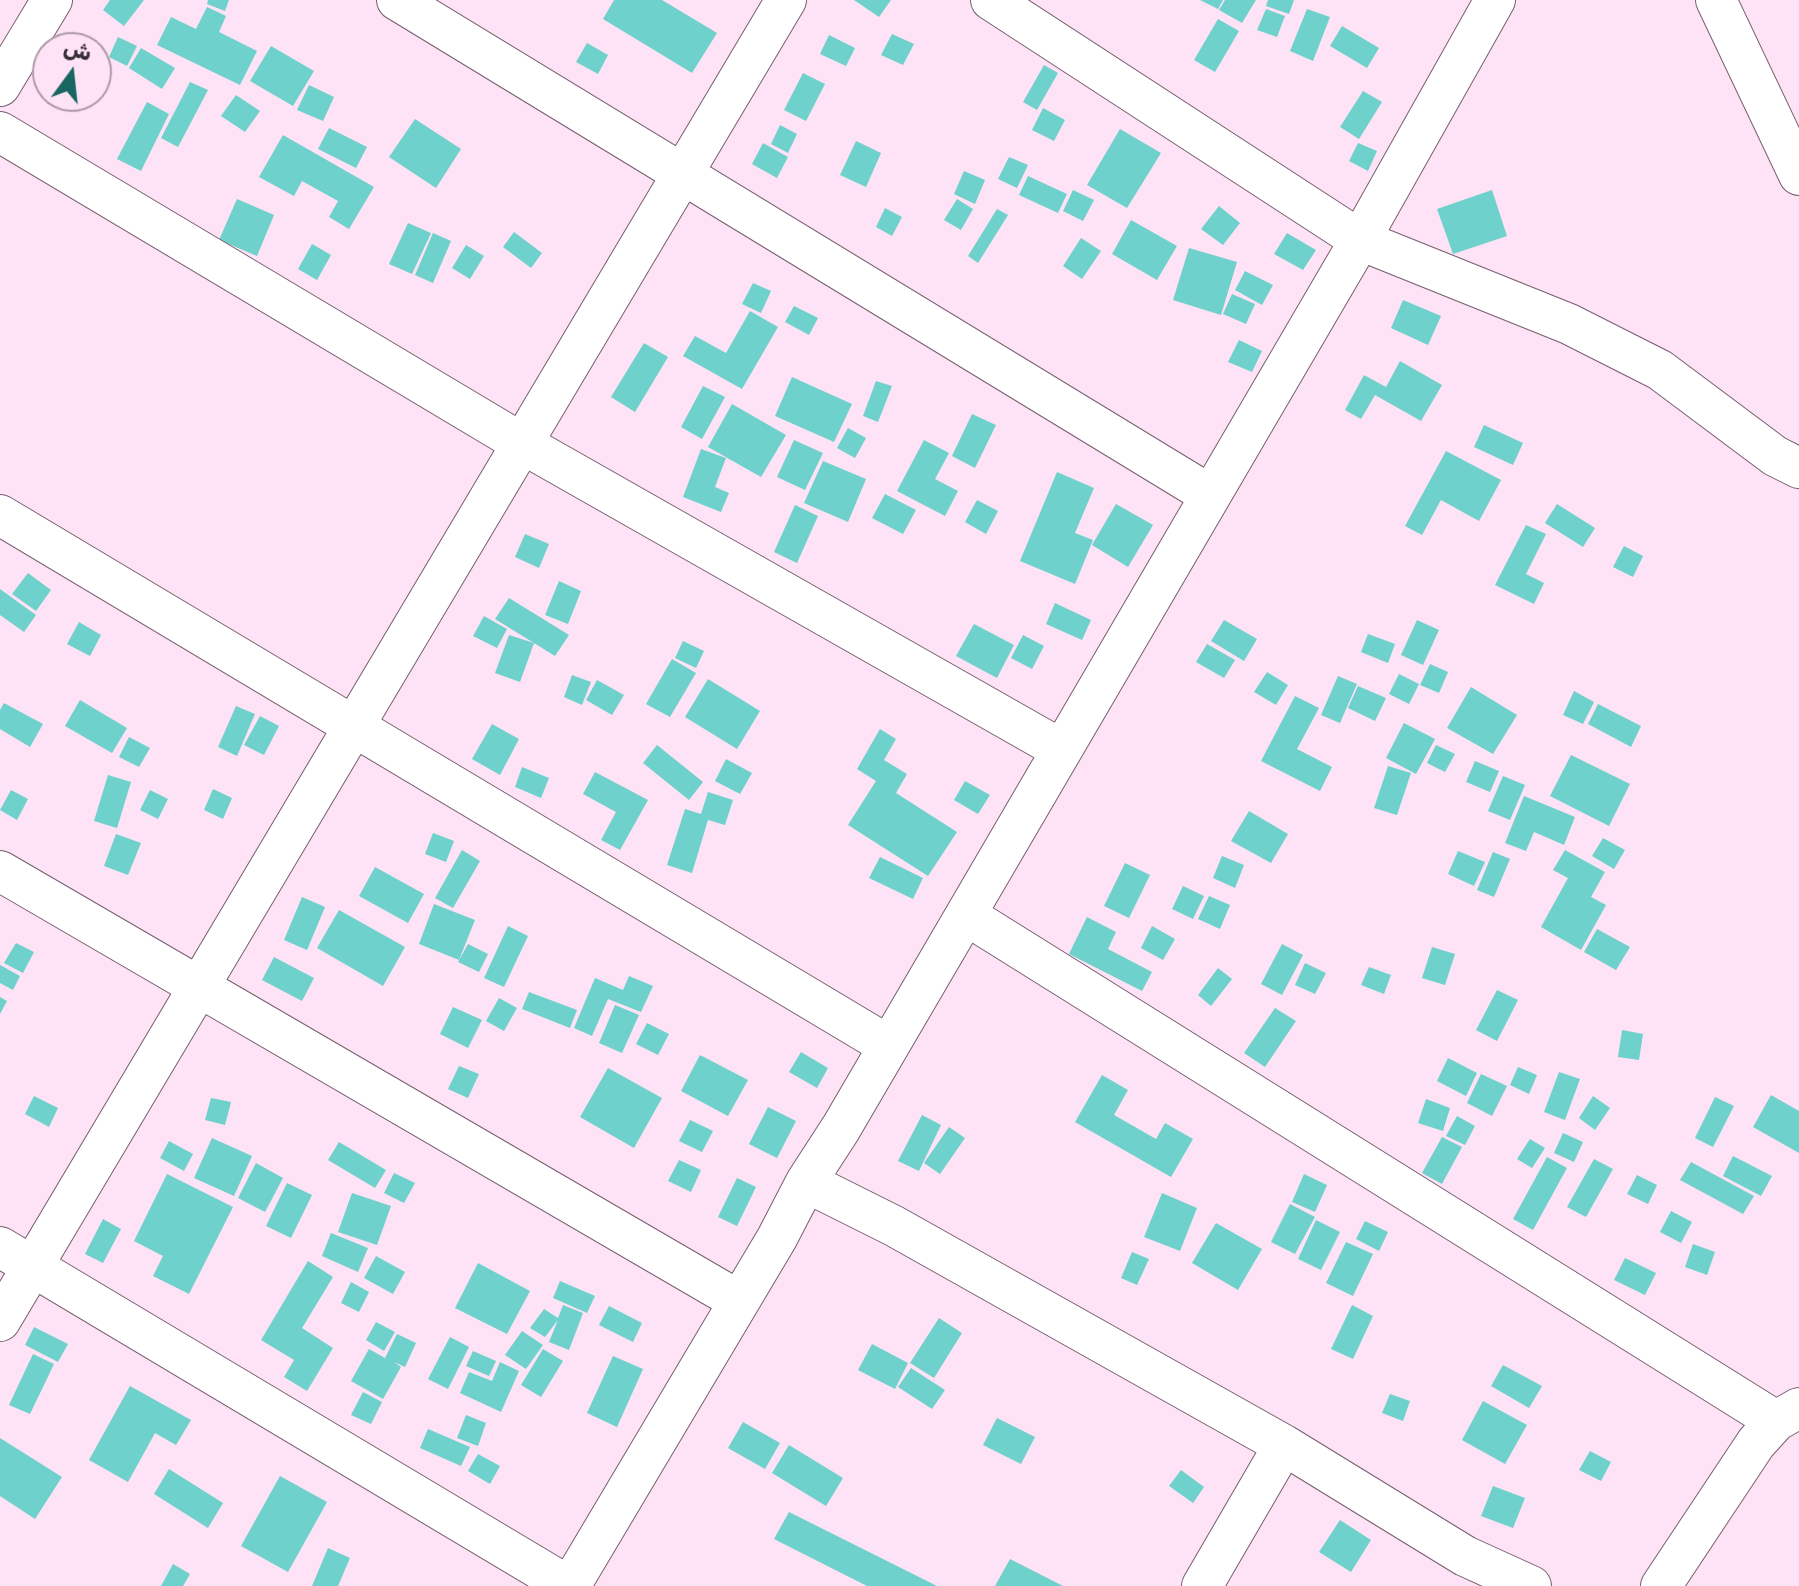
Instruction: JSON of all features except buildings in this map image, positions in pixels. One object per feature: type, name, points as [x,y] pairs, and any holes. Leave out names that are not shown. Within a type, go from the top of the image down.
[{"type":"street","points":[[0,86],[52,0]]},
{"type":"street","points":[[397,0],[1210,495]]},
{"type":"street","points":[[0,1321],[16,1257],[199,987],[786,0]]},
{"type":"street","points":[[991,0],[1360,240],[1569,324],[1660,370],[1775,456],[1799,468]]},
{"type":"street","points":[[16,1257],[569,1586],[966,915],[1360,240],[1495,0]]},
{"type":"street","points":[[1716,0],[1799,175]]},
{"type":"street","points":[[0,132],[523,444],[1062,750]]},
{"type":"street","points":[[0,515],[889,1046]]},
{"type":"street","points":[[0,871],[739,1301]]},
{"type":"street","points":[[966,915],[1787,1415],[1756,1443],[1661,1586]]},
{"type":"street","points":[[806,1182],[894,1226],[1284,1445],[1465,1556],[1531,1586]]},
{"type":"street","points":[[1202,1586],[1284,1445]]}]
